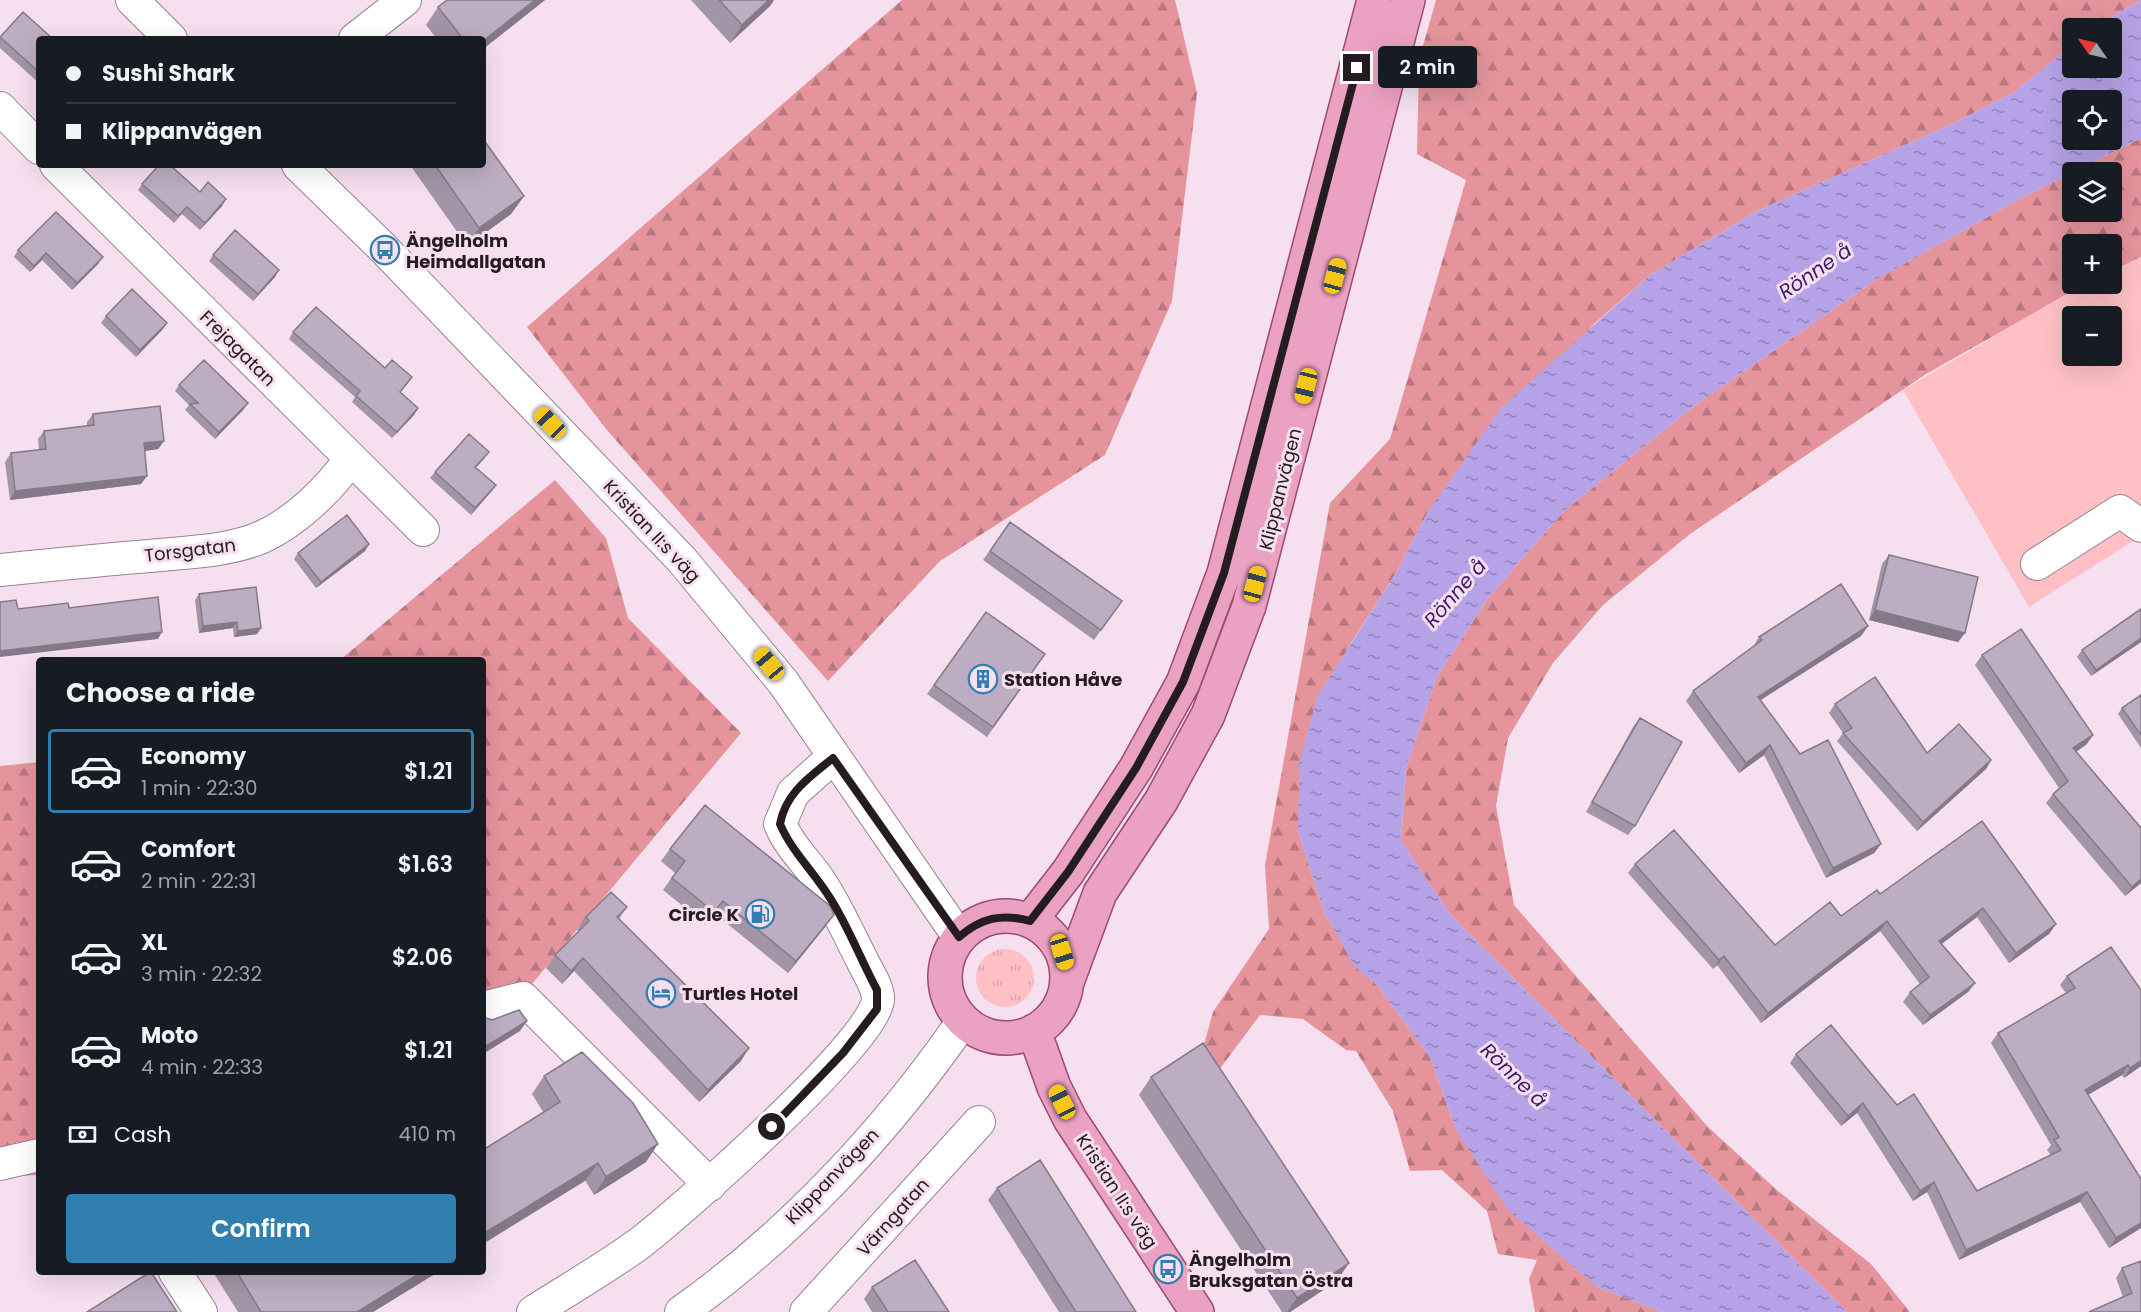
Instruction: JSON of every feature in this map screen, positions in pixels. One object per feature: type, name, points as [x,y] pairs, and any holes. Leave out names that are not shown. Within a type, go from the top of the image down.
[{"type":"main road","name":"Klippanvägen","points":[[1067,982],[1062,952],[1043,928],[1030,921],[1068,872],[1136,768],[1183,682],[1224,573],[1374,0]]},
{"type":"main road","name":"Klippanvägen","points":[[963,1021],[975,1030],[997,1038],[1020,1037],[1034,1031],[1057,1011],[1100,893],[1161,801],[1208,715],[1249,606],[1408,0]]},
{"type":"main road","points":[[963,1021],[950,1002],[945,980],[948,957],[959,937],[984,920],[999,916],[1030,921]]},
{"type":"main road","name":"Kristian II:s väg","points":[[1034,1031],[1054,1087],[1070,1119],[1197,1312]]},
{"type":"street","points":[[132,0],[168,36]]},
{"type":"street","points":[[360,36],[405,0]]},
{"type":"street","points":[[0,108],[36,145]]},
{"type":"street","name":"Frejagatan","points":[[59,168],[423,530]]},
{"type":"street","name":"Kristian II:s väg","points":[[301,168],[385,250],[682,560],[783,682],[833,758],[959,937]]},
{"type":"street","name":"Torsgatan","points":[[0,570],[186,552],[246,543],[265,535],[292,518],[326,487],[350,459]]},
{"type":"street","points":[[2037,564],[2120,511],[2141,526]]},
{"type":"street","points":[[533,1312],[639,1244],[710,1185],[800,1099],[843,1053],[877,1009],[877,990],[832,901],[817,877],[796,853],[780,824],[793,793],[833,758]]},
{"type":"street","points":[[486,1010],[491,1006],[523,998],[710,1185]]},
{"type":"street","name":"Klippanvägen","points":[[681,1312],[727,1280],[825,1188],[928,1071],[963,1021]]},
{"type":"street","name":"Värngatan","points":[[806,1312],[979,1122]]},
{"type":"street","points":[[0,1164],[36,1156]]},
{"type":"street","points":[[177,1275],[201,1312]]},
{"type":"green space","points":[[902,0],[1175,0],[1197,93],[1172,301],[1105,455],[940,561],[828,681],[607,430],[527,327]]},
{"type":"green space","points":[[1436,0],[2141,0],[2110,18],[2062,18],[2062,53],[2015,92],[1952,124],[1755,212],[1650,275],[1594,324],[1428,512],[1396,573],[1349,646],[1298,831],[1324,912],[1355,966],[1377,985],[1430,1057],[1457,1132],[1597,1287],[1663,1312],[1535,1312],[1529,1279],[1537,1260],[1498,1254],[1487,1211],[1442,1170],[1410,1171],[1393,1111],[1356,1051],[1346,1050],[1303,1019],[1260,1015],[1219,1070],[1201,1055],[1213,1012],[1269,929],[1265,865],[1330,503],[1390,439],[1466,180],[1417,154],[1419,60]]},
{"type":"green space","points":[[2141,138],[2141,257],[2122,266],[2122,234],[2062,234],[2062,294],[2068,294],[1926,374],[1690,534],[1603,605],[1553,663],[1508,738],[1496,806],[1514,905],[1707,1126],[1778,1191],[1871,1264],[1910,1312],[1847,1312],[1451,916],[1401,841],[1406,768],[1437,677],[1488,598],[1564,511],[1694,406],[1877,279],[2062,178],[2062,222],[2122,222],[2122,162],[2093,162],[2117,150],[2122,150],[2122,148]]},
{"type":"green space","points":[[2141,257],[2141,536],[2029,607],[1903,390],[2066,294],[2122,294],[2122,266]]},
{"type":"green space","points":[[555,480],[606,538],[628,618],[741,733],[527,990],[486,1011],[486,657],[344,657]]},
{"type":"green space","points":[[36,762],[36,1175],[0,1177],[0,766]]},
{"type":"green space","points":[[1005,949],[1016,951],[1029,962],[1034,978],[1032,989],[1021,1002],[1005,1007],[994,1005],[981,994],[976,978],[978,967],[989,954]]},
{"type":"water","name":"Rönne å","points":[[2141,0],[2141,138],[2122,148],[2122,90],[2062,90],[2062,150],[2117,150],[2093,162],[2062,162],[2062,178],[1877,279],[1694,406],[1564,511],[1488,598],[1437,677],[1406,768],[1401,841],[1451,916],[1847,1312],[1663,1312],[1597,1287],[1508,1210],[1457,1132],[1430,1057],[1377,985],[1355,967],[1324,912],[1298,831],[1300,760],[1317,697],[1396,573],[1428,512],[1501,408],[1650,275],[1755,212],[1952,124],[2015,92],[2062,53],[2062,78],[2122,78],[2122,18],[2110,18]]},
{"type":"building","points":[[447,0],[535,0],[486,39],[486,36],[461,36],[438,7]]},
{"type":"building","points":[[719,0],[769,0],[742,25]]},
{"type":"building","points":[[23,12],[50,36],[36,36],[36,69],[0,37]]},
{"type":"building","points":[[486,143],[524,196],[479,228],[437,168],[486,168]]},
{"type":"building","points":[[156,168],[173,168],[200,192],[208,182],[226,199],[205,223],[187,207],[178,216],[142,184]]},
{"type":"building","points":[[56,212],[103,257],[77,283],[46,253],[34,266],[18,250]]},
{"type":"building","points":[[235,230],[279,270],[258,294],[213,255]]},
{"type":"building","points":[[132,289],[167,323],[140,350],[106,316]]},
{"type":"building","points":[[316,307],[385,368],[392,360],[412,377],[400,392],[418,408],[397,432],[356,396],[360,391],[293,332]]},
{"type":"building","points":[[204,360],[248,403],[219,432],[190,404],[198,403],[179,385]]},
{"type":"building","points":[[160,406],[164,441],[144,443],[147,476],[15,491],[11,453],[46,449],[44,431],[94,425],[93,414]]},
{"type":"building","points":[[469,434],[489,452],[475,467],[496,485],[475,508],[435,472]]},
{"type":"building","points":[[347,515],[369,544],[321,582],[298,553]]},
{"type":"building","points":[[1010,522],[1122,601],[1101,630],[990,551]]},
{"type":"building","points":[[1889,555],[1978,577],[1965,633],[1875,610]]},
{"type":"building","points":[[1841,584],[1868,626],[1758,697],[1800,754],[1828,740],[1881,844],[1833,868],[1770,745],[1746,763],[1693,691],[1762,640],[1759,637]]},
{"type":"building","points":[[256,587],[261,628],[238,631],[237,622],[203,626],[199,594]]},
{"type":"building","points":[[158,597],[162,632],[0,651],[0,602],[16,600],[18,609],[68,603],[69,608]]},
{"type":"building","points":[[2141,609],[2141,638],[2096,670],[2082,650]]},
{"type":"building","name":"Station Håve","points":[[986,612],[1045,654],[993,727],[934,685]]},
{"type":"building","points":[[2021,629],[2093,735],[2073,748],[2141,828],[2141,879],[2132,887],[2053,794],[2068,781],[1982,655]]},
{"type":"building","points":[[1875,677],[1927,753],[1959,724],[1991,760],[1923,822],[1843,733],[1852,728],[1835,704]]},
{"type":"building","points":[[2141,695],[2141,735],[2122,708]]},
{"type":"building","points":[[1640,718],[1682,742],[1635,826],[1592,802]]},
{"type":"building","points":[[705,805],[830,906],[834,915],[796,961],[723,901],[714,912],[672,878],[685,861],[670,849]]},
{"type":"building","points":[[1982,821],[2056,924],[2016,953],[1983,908],[1939,941],[1975,983],[1930,1015],[1910,992],[1929,977],[1887,921],[1768,1013],[1724,956],[1719,960],[1635,864],[1674,830],[1775,945],[1830,902],[1841,916],[1877,890],[1880,894]]},
{"type":"building","points":[[611,892],[627,907],[617,917],[749,1048],[708,1090],[583,958],[571,971],[555,955],[589,921],[586,917]]},
{"type":"building","points":[[2111,947],[2141,990],[2141,1061],[2130,1068],[2128,1065],[2085,1090],[2141,1179],[2141,1223],[2116,1238],[2087,1192],[1966,1250],[1934,1182],[1920,1191],[1863,1103],[1848,1116],[1796,1054],[1831,1025],[1897,1105],[1914,1094],[1977,1191],[2061,1150],[2054,1140],[2059,1137],[1998,1033],[2075,988],[2067,976]]},
{"type":"building","points":[[519,1010],[527,1021],[486,1046],[486,1018],[492,1020]]},
{"type":"building","points":[[1203,1043],[1349,1263],[1297,1298],[1151,1077]]},
{"type":"building","points":[[582,1052],[633,1103],[658,1144],[606,1177],[598,1163],[486,1232],[486,1148],[560,1102],[544,1076]]},
{"type":"building","points":[[1040,1160],[1136,1312],[1076,1312],[997,1188]]},
{"type":"building","points":[[915,1260],[949,1312],[888,1312],[872,1287]]},
{"type":"building","points":[[2141,1261],[2141,1312],[2089,1312],[2132,1293],[2122,1268]]},
{"type":"building","points":[[145,1275],[153,1275],[177,1312],[87,1312]]},
{"type":"building","points":[[239,1275],[417,1275],[357,1312],[261,1312]]},
{"type":"place","name":"Ängelholm Heimdallgatan","points":[[385,250]]},
{"type":"place","name":"Station Håve","points":[[983,679]]},
{"type":"place","name":"Circle K","points":[[760,914]]},
{"type":"place","name":"Turtles Hotel","points":[[661,993]]},
{"type":"place","name":"Ängelholm Bruksgatan Östra","points":[[1168,1269]]},
{"type":"route","points":[[772,1127],[843,1053],[877,1009],[878,1002],[877,990],[832,901],[817,877],[796,853],[780,824],[785,806],[799,785],[833,758],[959,937],[984,920],[999,916],[1014,916],[1030,921],[1068,872],[1136,768],[1183,682],[1224,573],[1357,68]]}]
